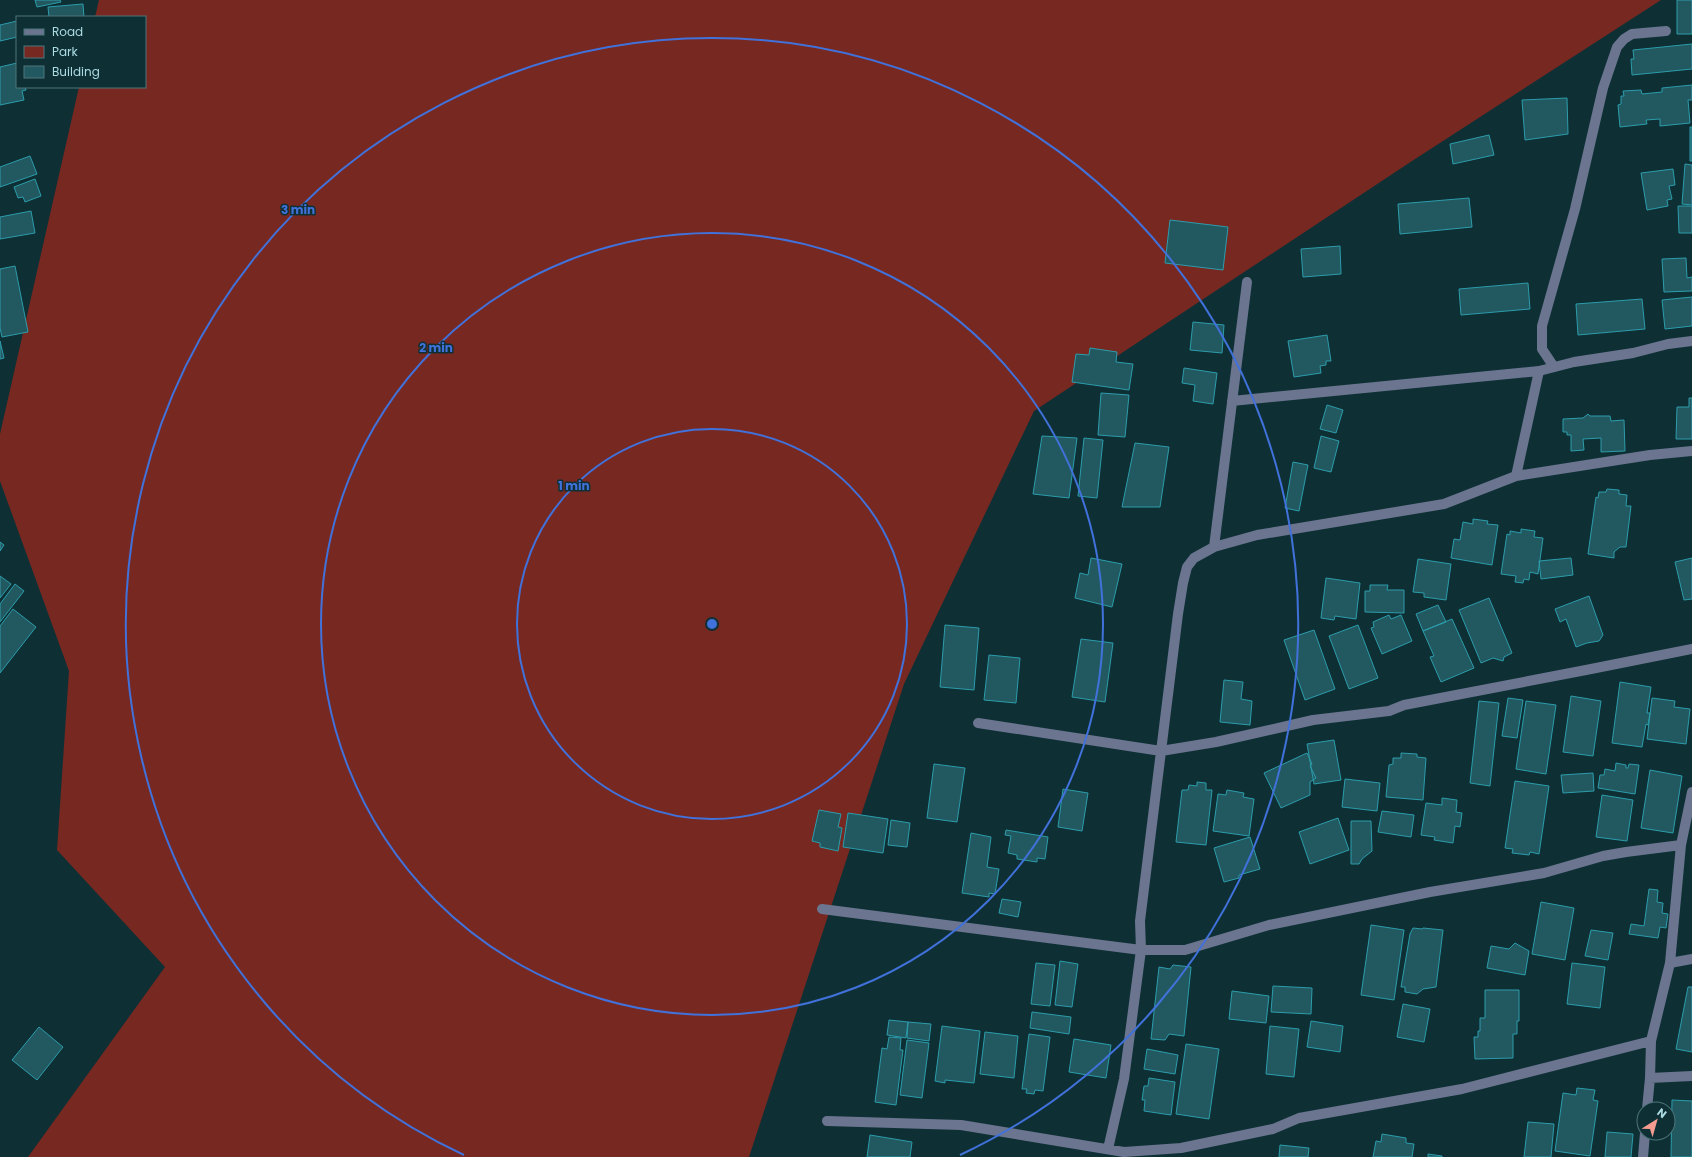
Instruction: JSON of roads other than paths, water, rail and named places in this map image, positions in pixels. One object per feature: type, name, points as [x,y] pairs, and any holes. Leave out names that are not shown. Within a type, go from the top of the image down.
[{"type":"street","points":[[1554,367],[1542,349],[1542,326],[1575,209],[1603,88],[1617,47],[1624,39],[1632,34],[1666,31]]},
{"type":"street","points":[[1214,547],[1247,282]]},
{"type":"street","points":[[1232,401],[1539,371],[1574,362],[1633,353],[1668,344],[1692,341]]},
{"type":"street","points":[[1516,476],[1539,371]]},
{"type":"street","points":[[1108,1150],[1124,1078],[1141,950],[1140,921],[1177,622],[1184,576],[1187,567],[1194,558],[1214,547],[1257,535],[1444,504],[1516,476],[1650,455],[1692,451]]},
{"type":"street","points":[[978,723],[1161,751],[1216,742],[1313,720],[1389,711],[1404,705],[1692,649]]},
{"type":"street","points":[[1648,1101],[1651,1041],[1670,963],[1681,845],[1692,792]]},
{"type":"street","points":[[822,909],[1141,950],[1185,950],[1269,925],[1430,892],[1544,873],[1603,856],[1681,845]]},
{"type":"street","points":[[1670,963],[1692,959]]},
{"type":"street","points":[[827,1121],[961,1125],[1124,1152],[1189,1147],[1273,1129],[1299,1118],[1462,1089],[1651,1041]]},
{"type":"street","points":[[1650,1078],[1692,1076]]},
{"type":"street","points":[[1643,1157],[1644,1141]]}]
